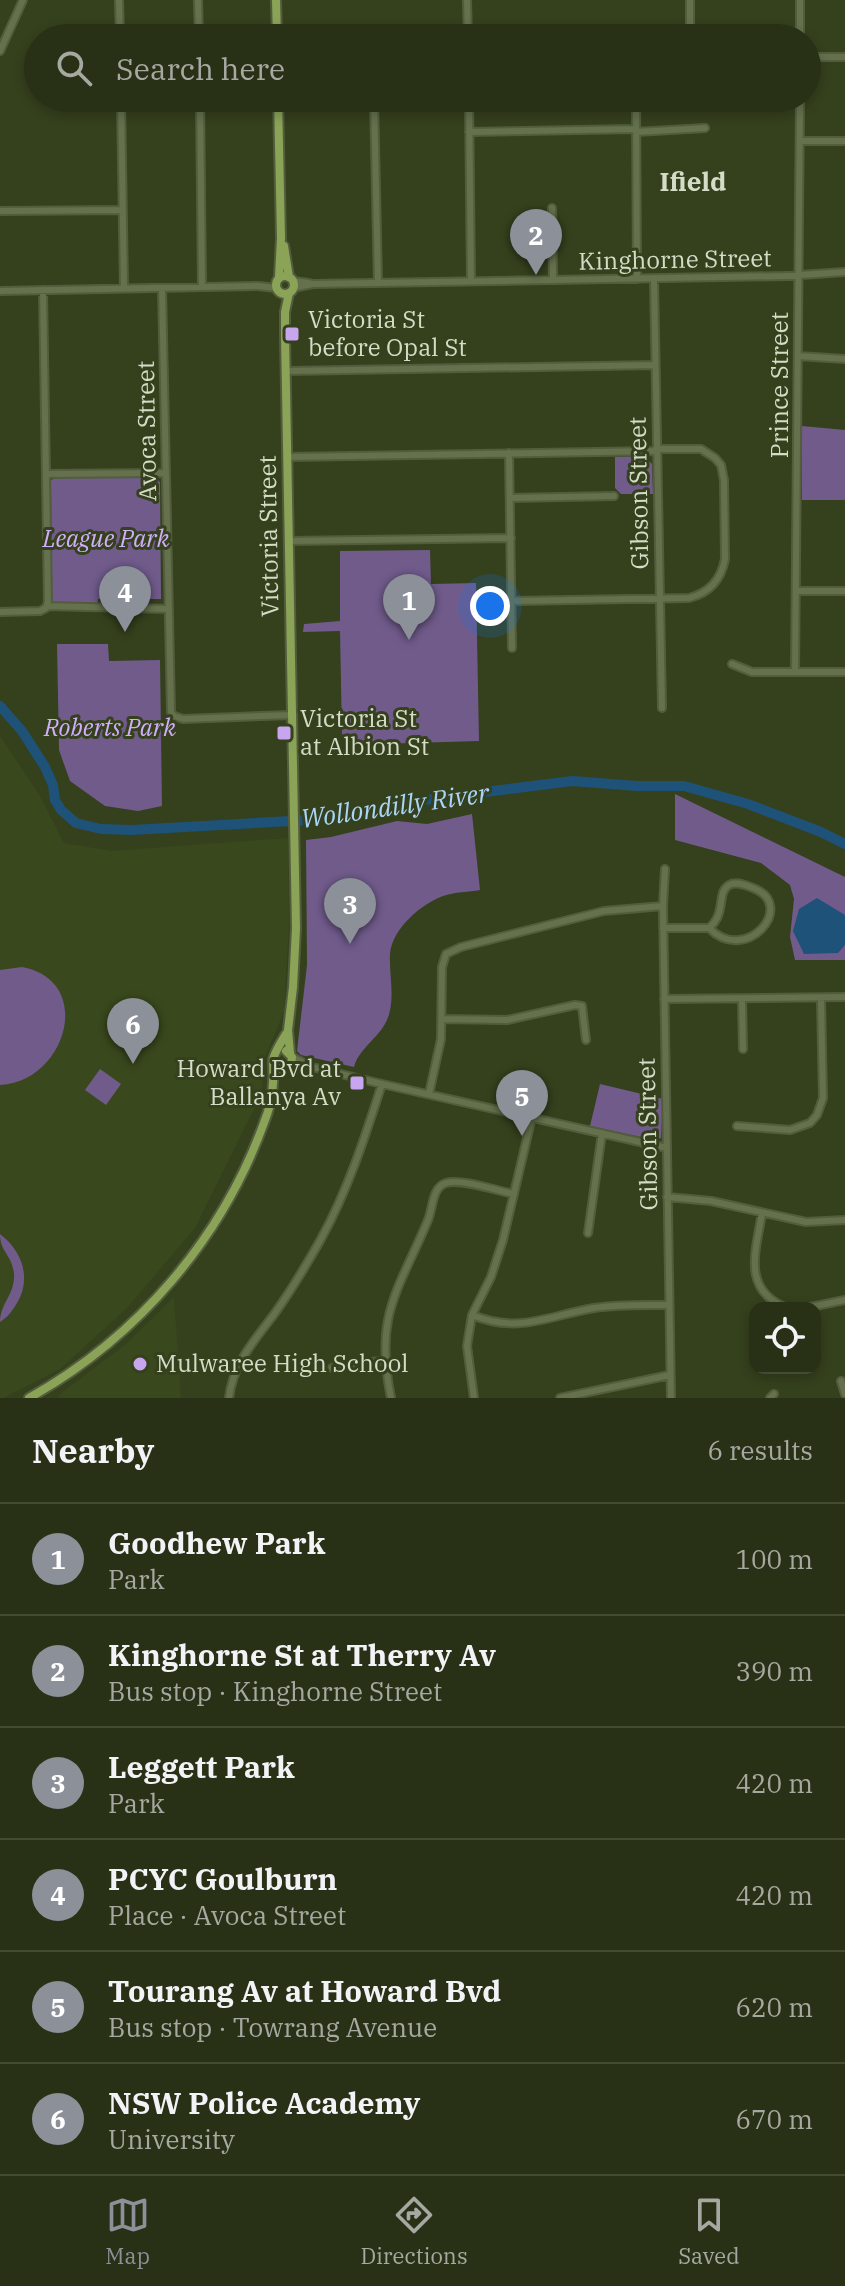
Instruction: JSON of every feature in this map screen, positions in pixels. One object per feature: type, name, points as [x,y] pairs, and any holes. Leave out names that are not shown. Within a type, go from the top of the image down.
[{"type":"main road","points":[[276,0],[277,24]]},
{"type":"main road","name":"Victoria Street","points":[[278,112],[285,284],[296,928],[288,1030]]},
{"type":"main road","points":[[29,1398],[87,1360],[127,1328],[181,1271],[216,1221],[243,1173],[266,1119],[274,1088],[274,1057],[288,1030]]},
{"type":"main road","points":[[274,1088],[292,1064],[288,1030]]},
{"type":"main road","points":[[278,1052],[291,1055]]},
{"type":"main road","points":[[275,1066],[287,1069]]},
{"type":"street","points":[[0,51],[23,0]]},
{"type":"street","points":[[119,0],[120,24]]},
{"type":"street","points":[[198,0],[199,24]]},
{"type":"street","points":[[467,0],[468,24]]},
{"type":"street","points":[[690,0],[690,24]]},
{"type":"street","points":[[800,0],[800,24]]},
{"type":"street","points":[[821,57],[845,57]]},
{"type":"street","points":[[121,112],[124,288]]},
{"type":"street","points":[[200,112],[202,287]]},
{"type":"street","points":[[374,112],[378,283]]},
{"type":"street","points":[[469,112],[471,281]]},
{"type":"street","points":[[636,112],[637,279]]},
{"type":"street","name":"Prince Street","points":[[795,672],[800,112]]},
{"type":"street","points":[[469,132],[705,128]]},
{"type":"street","points":[[800,141],[845,141]]},
{"type":"street","points":[[552,208],[553,280]]},
{"type":"street","points":[[0,211],[122,210]]},
{"type":"street","name":"Kinghorne Street","points":[[0,291],[654,279],[845,272]]},
{"type":"street","name":"Gibson Street","points":[[654,279],[662,708]]},
{"type":"street","name":"Avoca Street","points":[[162,288],[171,706],[174,716],[183,719],[291,715]]},
{"type":"street","points":[[43,290],[49,595],[46,607]]},
{"type":"street","points":[[798,356],[845,359]]},
{"type":"street","points":[[286,371],[655,365]]},
{"type":"street","points":[[288,457],[695,448],[710,454],[721,465],[725,485],[725,559],[714,585],[700,595],[659,599],[512,601]]},
{"type":"street","points":[[509,453],[512,648]]},
{"type":"street","points":[[46,474],[166,473]]},
{"type":"street","points":[[510,498],[614,496]]},
{"type":"street","points":[[288,541],[511,538]]},
{"type":"street","points":[[796,591],[845,591]]},
{"type":"street","points":[[0,612],[34,612],[46,607],[169,609]]},
{"type":"street","points":[[732,664],[752,672],[845,672]]},
{"type":"street","name":"Gibson Street","points":[[665,869],[663,928],[671,1398]]},
{"type":"street","points":[[663,928],[709,928],[728,940],[751,937],[767,923],[771,910],[768,900],[756,889],[730,885],[723,892],[719,918],[709,928]]},
{"type":"street","points":[[429,1094],[443,1019],[442,959],[452,950],[604,911],[663,906]]},
{"type":"street","points":[[664,999],[845,997]]},
{"type":"street","points":[[742,999],[743,1049]]},
{"type":"street","points":[[737,1126],[790,1130],[810,1123],[817,1115],[823,1098],[821,999]]},
{"type":"street","points":[[443,1019],[507,1020],[582,1006],[586,1040]]},
{"type":"street","points":[[291,1055],[312,1067],[667,1148]]},
{"type":"street","points":[[287,1069],[312,1067]]},
{"type":"street","points":[[229,1398],[233,1376],[244,1354],[291,1290],[334,1215],[353,1172],[382,1084]]},
{"type":"street","points":[[474,1398],[468,1360],[472,1315],[498,1258],[532,1117]]},
{"type":"street","points":[[588,1233],[602,1133]]},
{"type":"street","points":[[391,1398],[384,1361],[386,1328],[394,1294],[440,1186],[457,1182],[514,1194]]},
{"type":"street","points":[[667,1197],[711,1201],[806,1222],[845,1220]]},
{"type":"street","points":[[762,1213],[754,1265],[757,1280],[766,1295],[777,1302]]},
{"type":"street","points":[[821,1305],[845,1300]]},
{"type":"street","points":[[472,1315],[491,1323],[515,1325],[595,1308],[669,1305]]},
{"type":"street","points":[[332,1368],[343,1364],[384,1361]]},
{"type":"street","points":[[560,1398],[670,1375]]},
{"type":"street","points":[[841,1381],[845,1394]]},
{"type":"shaded area","points":[[0,736],[40,796],[64,843],[112,851],[288,838],[289,926],[284,1012],[265,1057],[261,1095],[195,1228],[127,1308],[60,1369],[3,1398],[0,1398]]},
{"type":"shaded area","name":"Mulwaree High School","points":[[174,1297],[181,1398],[58,1398],[125,1345]]},
{"type":"green space","points":[[802,426],[845,430],[845,500],[802,500]]},
{"type":"green space","points":[[644,456],[652,464],[653,494],[621,494],[615,488],[615,457]]},
{"type":"green space","name":"League Park","points":[[154,475],[160,483],[161,599],[98,599],[97,606],[52,604],[51,480],[58,477]]},
{"type":"green space","points":[[430,550],[431,584],[476,583],[479,741],[345,745],[345,737],[342,736],[340,631],[303,632],[304,624],[340,621],[340,551]]},
{"type":"green space","name":"Roberts Park","points":[[57,644],[108,644],[109,661],[160,660],[162,806],[138,811],[105,806],[70,781],[59,750]]},
{"type":"green space","points":[[675,794],[845,877],[845,960],[795,960],[790,937],[794,899],[790,885],[761,863],[675,840]]},
{"type":"green space","points":[[472,814],[480,890],[434,900],[417,911],[402,927],[390,954],[391,1003],[384,1026],[362,1052],[354,1067],[301,1055],[297,1051],[307,965],[306,840],[397,821],[427,824]]},
{"type":"green space","points":[[22,967],[45,976],[59,991],[65,1010],[64,1030],[55,1050],[42,1067],[23,1080],[0,1085],[0,970]]},
{"type":"green space","points":[[100,1069],[121,1084],[106,1105],[85,1090]]},
{"type":"green space","points":[[600,1084],[663,1099],[661,1138],[655,1140],[590,1126]]},
{"type":"green space","points":[[0,1234],[19,1257],[24,1284],[17,1303],[0,1322],[14,1275]]},
{"type":"water","points":[[817,898],[845,915],[845,945],[838,953],[804,954],[793,931],[799,909]]},
{"type":"waterway","name":"Wollondilly River","points":[[0,706],[22,731],[45,767],[61,810],[76,823],[101,829],[309,820],[438,798],[572,781],[684,786],[748,804],[845,844]]},
{"type":"place","name":"Kinghorne St at Therry Av","points":[[536,275]]},
{"type":"place","name":"Victoria St before Opal St","points":[[292,334]]},
{"type":"place","name":"PCYC Goulburn","points":[[125,632]]},
{"type":"place","name":"Goodhew Park","points":[[409,640]]},
{"type":"place","name":"Victoria St at Albion St","points":[[284,733]]},
{"type":"place","name":"Leggett Park","points":[[350,944]]},
{"type":"place","name":"NSW Police Academy","points":[[133,1064]]},
{"type":"place","name":"Howard Bvd at Ballanya Av","points":[[357,1083]]},
{"type":"place","name":"Tourang Av at Howard Bvd","points":[[522,1136]]},
{"type":"place","name":"Mulwaree High School","points":[[140,1364]]},
{"type":"district","name":"Ifield","points":[[693,182]]}]
